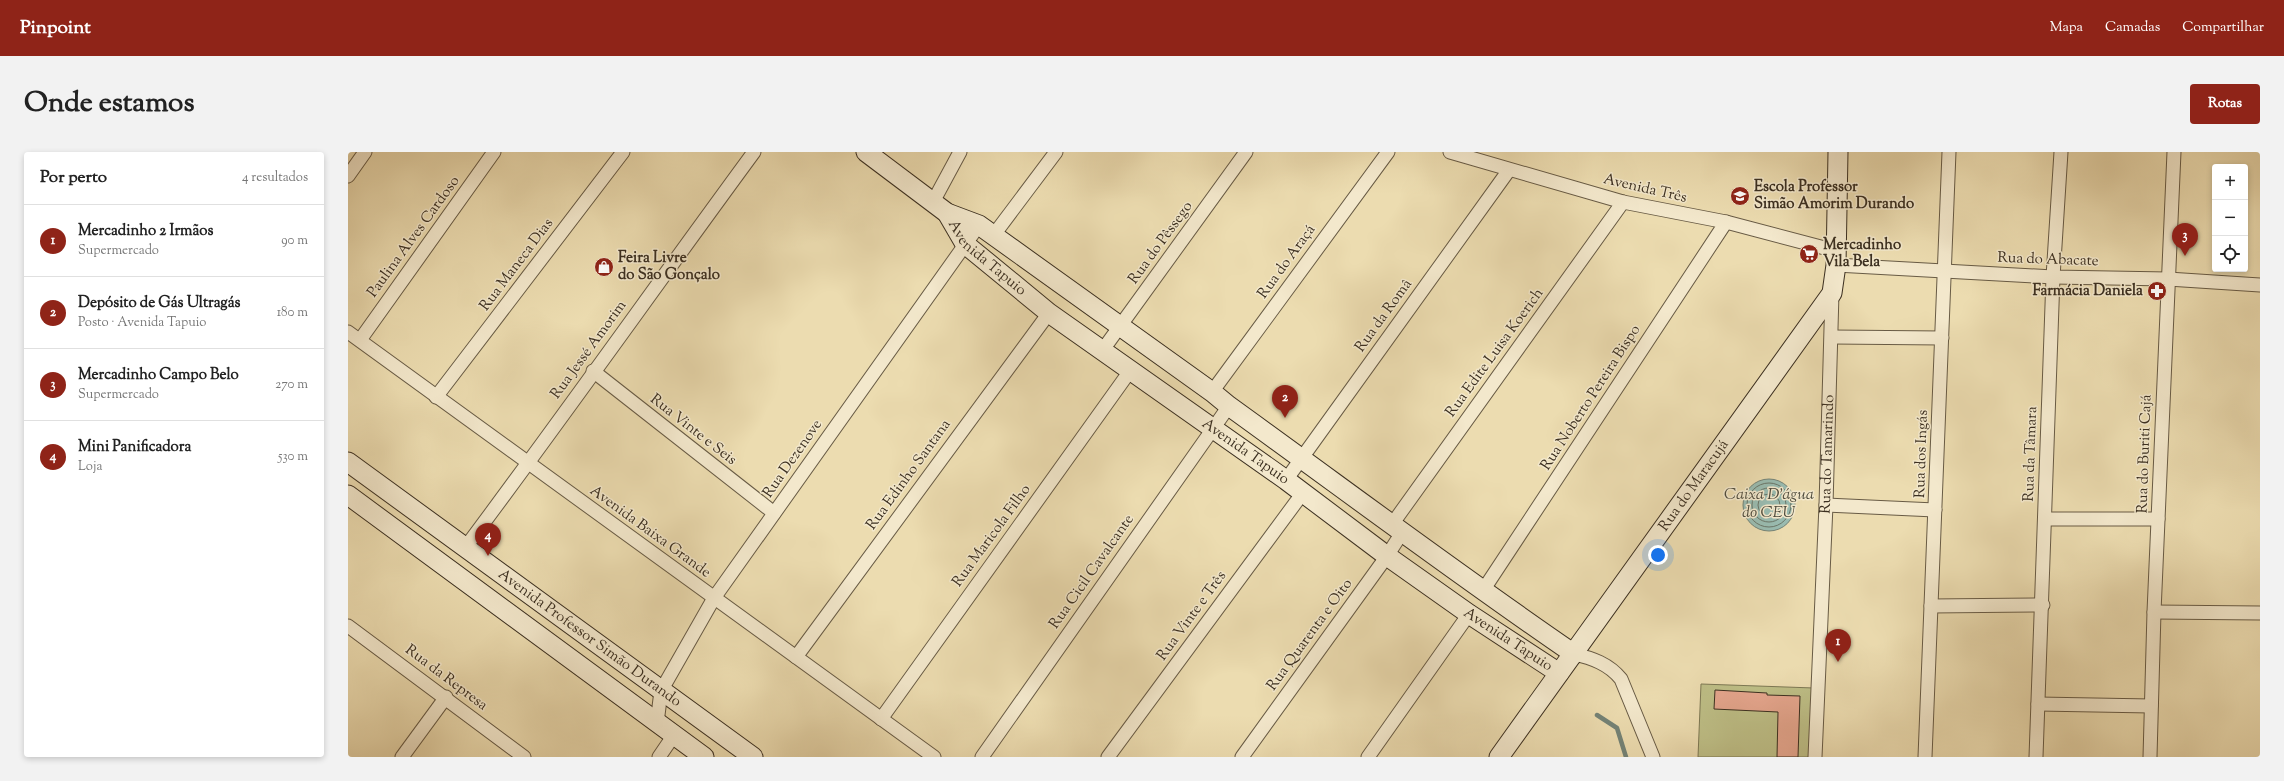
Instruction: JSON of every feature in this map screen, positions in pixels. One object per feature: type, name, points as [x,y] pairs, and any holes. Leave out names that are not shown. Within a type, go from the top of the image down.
[{"type":"street","points":[[348,176],[365,152]]},
{"type":"street","name":"Paulina Alves Cardoso","points":[[360,340],[494,152]]},
{"type":"street","name":"Rua Maneca Dias","points":[[436,397],[623,152]]},
{"type":"street","name":"Rua Jessé Amorim","points":[[465,548],[528,464],[593,371],[754,152]]},
{"type":"street","points":[[940,207],[960,152]]},
{"type":"street","name":"Rua Dezenove","points":[[657,723],[661,691],[714,598],[965,244],[986,231],[1056,152]]},
{"type":"street","name":"Rua do Pêssego","points":[[1102,351],[1246,152]]},
{"type":"street","name":"Rua do Araçá","points":[[1212,392],[1388,152]]},
{"type":"street","name":"Rua do Tamarindo","points":[[1816,757],[1832,337],[1832,293],[1836,258],[1838,152]]},
{"type":"street","name":"Rua dos Ingás","points":[[1925,757],[1949,152]]},
{"type":"street","name":"Rua da Tâmara","points":[[2036,757],[2043,605],[2053,277],[2061,152]]},
{"type":"street","name":"Rua do Buriti Cajá","points":[[2150,757],[2154,612],[2174,152]]},
{"type":"street","name":"Avenida Três","points":[[1455,153],[1509,170],[1624,202],[1726,222],[1836,258]]},
{"type":"street","name":"Avenida Tapuio","points":[[875,155],[940,207],[986,231],[1398,527],[1482,592],[1574,654]]},
{"type":"street","name":"Rua da Româ","points":[[1286,480],[1509,170]]},
{"type":"street","name":"Rua Edite Luisa Koerich","points":[[1398,527],[1624,202]]},
{"type":"street","name":"Avenida Tapuio","points":[[940,207],[965,244],[1049,313],[1286,480],[1302,494],[1469,614],[1559,673]]},
{"type":"street","name":"Rua Noberto Pereira Bispo","points":[[1482,592],[1726,222]]},
{"type":"street","name":"Rua do Abacate","points":[[1836,258],[1945,272],[2053,277],[2168,279],[2260,285]]},
{"type":"street","name":"Rua do Maracujá","points":[[1499,757],[1832,293]]},
{"type":"street","name":"Rua Edinho Santana","points":[[796,657],[1049,313]]},
{"type":"street","name":"Avenida Baixa Grande","points":[[348,332],[934,757]]},
{"type":"street","points":[[1832,337],[1942,338]]},
{"type":"street","name":"Rua Vinte e Seis","points":[[593,371],[774,513]]},
{"type":"street","name":"Rua Maricola Filho","points":[[881,720],[1130,371]]},
{"type":"street","name":"Rua Cicil Cavalcante","points":[[982,757],[1212,428],[1229,406]]},
{"type":"street","name":"Avenida Professor Simão Durando","points":[[348,462],[753,757]]},
{"type":"street","name":"Rua Vinte e Três","points":[[1108,757],[1302,494]]},
{"type":"street","name":"Avenida Professor Simão Durando","points":[[348,495],[704,757]]},
{"type":"street","points":[[1826,505],[1935,510]]},
{"type":"street","points":[[2045,519],[2158,519]]},
{"type":"street","name":"Rua Quarenta e Oito","points":[[1242,757],[1387,556],[1398,527]]},
{"type":"street","points":[[476,589],[492,568]]},
{"type":"street","points":[[1931,606],[2043,605]]},
{"type":"street","points":[[2154,612],[2260,613]]},
{"type":"street","points":[[1368,757],[1469,614]]},
{"type":"street","name":"Rua da Represa","points":[[348,626],[446,697],[524,757]]},
{"type":"street","points":[[1574,654],[1599,661],[1620,679],[1653,757]]},
{"type":"street","points":[[402,757],[446,697]]},
{"type":"street","points":[[2038,704],[2151,706]]},
{"type":"street","points":[[659,757],[674,735]]},
{"type":"green space","points":[[1701,684],[1814,688],[1811,757],[1698,757]]},
{"type":"water","name":"Caixa D'água do CEU","points":[[1764,479],[1774,479],[1788,486],[1795,500],[1795,510],[1788,524],[1774,531],[1764,531],[1754,527],[1747,520],[1743,510],[1743,500],[1747,490],[1754,483]]},
{"type":"building","points":[[1715,690],[1767,693],[1767,695],[1800,696],[1798,757],[1777,757],[1778,712],[1714,709]]},
{"type":"waterway","points":[[1597,715],[1617,728],[1626,757]]},
{"type":"place","name":"Escola Professor Simão Amorim Durando","points":[[1740,196]]},
{"type":"place","name":"Mercadinho Vila Bela","points":[[1809,254]]},
{"type":"place","name":"Mercadinho Campo Belo","points":[[2185,256]]},
{"type":"place","name":"Feira Livre do São Gonçalo","points":[[604,267]]},
{"type":"place","name":"Farmácia Daniela","points":[[2157,291]]},
{"type":"place","name":"Depósito de Gás Ultragás","points":[[1285,418]]},
{"type":"place","name":"Mini Panificadora","points":[[488,556]]},
{"type":"place","name":"Mercadinho 2 Irmãos","points":[[1838,662]]}]
